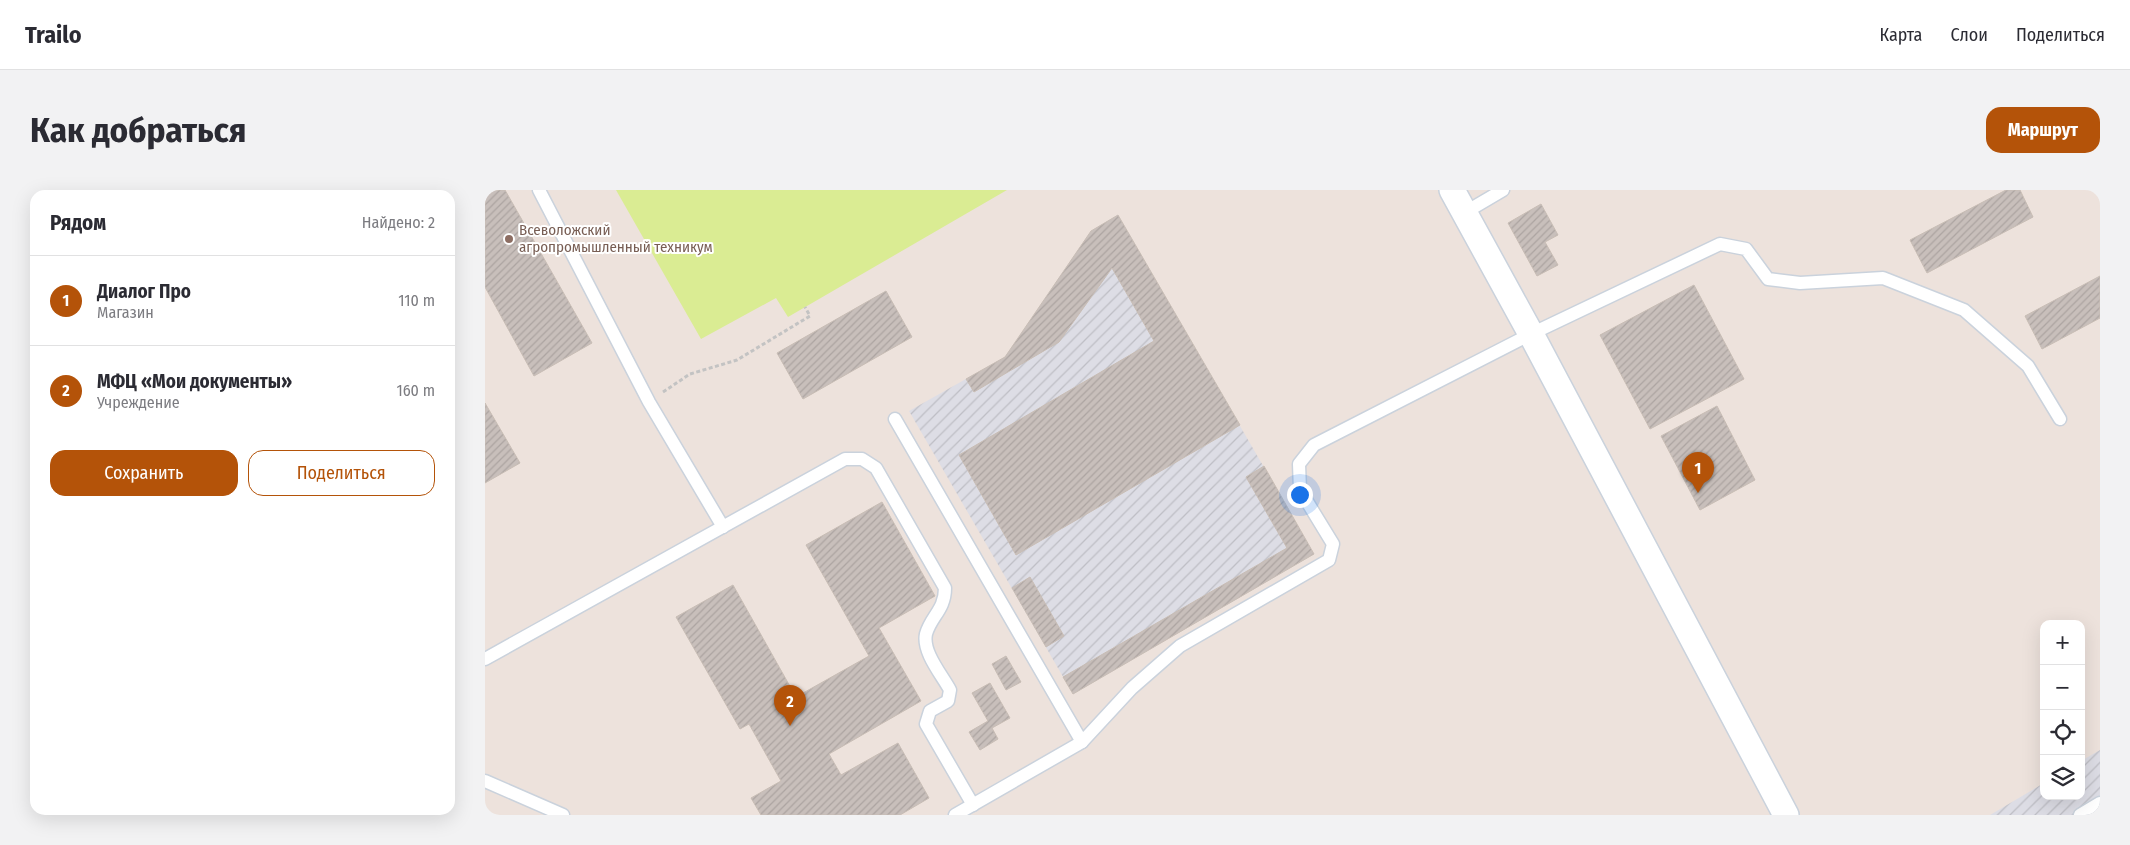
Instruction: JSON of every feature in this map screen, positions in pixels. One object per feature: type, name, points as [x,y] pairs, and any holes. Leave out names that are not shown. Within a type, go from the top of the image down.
[{"type":"street","points":[[1452,190],[1531,334],[1787,815]]},
{"type":"lane","points":[[539,190],[649,402],[723,527]]},
{"type":"lane","points":[[1464,213],[1503,190]]},
{"type":"lane","points":[[955,815],[1082,742],[1132,688],[1180,646],[1329,560],[1333,544],[1300,490],[1299,464],[1314,445],[1531,334],[1720,244],[1746,249],[1768,279],[1800,282],[1883,278],[1964,310],[2028,366],[2060,419]]},
{"type":"lane","points":[[895,419],[1082,742]]},
{"type":"lane","points":[[485,659],[845,459],[863,459],[876,468],[945,588],[945,602],[926,634],[926,648],[950,690],[948,701],[930,711],[926,724],[973,805]]},
{"type":"lane","points":[[485,781],[534,809],[563,815]]},
{"type":"lane","points":[[2080,815],[2100,803]]},
{"type":"path","points":[[649,402],[690,374],[737,360],[810,316],[805,307]]},
{"type":"shaded area","points":[[1118,215],[1314,554],[1073,694],[909,411],[1005,357],[1091,231]]},
{"type":"shaded area","points":[[2100,750],[2100,815],[1990,815],[2040,785],[2040,800],[2085,800],[2085,759]]},
{"type":"green space","points":[[616,190],[1007,190],[788,317],[776,298],[701,339]]},
{"type":"building","name":"Всеволожский агропромышленный техникум","points":[[485,190],[505,190],[592,343],[534,376],[485,287]]},
{"type":"building","points":[[2006,190],[2020,190],[2033,217],[1927,273],[1910,240]]},
{"type":"building","points":[[1541,204],[1558,235],[1545,242],[1558,265],[1537,276],[1508,223]]},
{"type":"building","points":[[1118,215],[1240,425],[1016,555],[959,455],[1154,341],[1112,268],[1059,342],[974,392],[966,379],[1005,357],[1091,231]]},
{"type":"building","points":[[2100,276],[2100,318],[2042,349],[2025,316]]},
{"type":"building","points":[[1694,285],[1744,379],[1650,429],[1600,335]]},
{"type":"building","points":[[886,291],[912,337],[803,399],[777,353]]},
{"type":"building","points":[[485,403],[520,463],[485,483]]},
{"type":"building","points":[[1717,406],[1755,480],[1700,510],[1661,436]]},
{"type":"building","points":[[1264,466],[1314,554],[1073,694],[1063,677],[1287,548],[1246,477]]},
{"type":"building","points":[[882,502],[935,596],[879,628],[921,701],[829,754],[841,775],[898,743],[929,798],[900,815],[761,815],[751,798],[781,781],[749,724],[740,729],[676,617],[733,585],[796,697],[869,656],[806,545]]},
{"type":"building","points":[[1030,577],[1064,636],[1046,647],[1012,588]]},
{"type":"building","points":[[1006,656],[1021,682],[1006,690],[992,664]]},
{"type":"building","points":[[990,683],[1010,718],[992,728],[998,739],[980,750],[969,732],[988,721],[972,693]]},
{"type":"place","name":"Всеволожский агропромышленный техникум","points":[[509,239]]},
{"type":"place","name":"Диалог Про","points":[[1698,493]]},
{"type":"place","name":"МФЦ «Мои документы»","points":[[790,726]]}]
